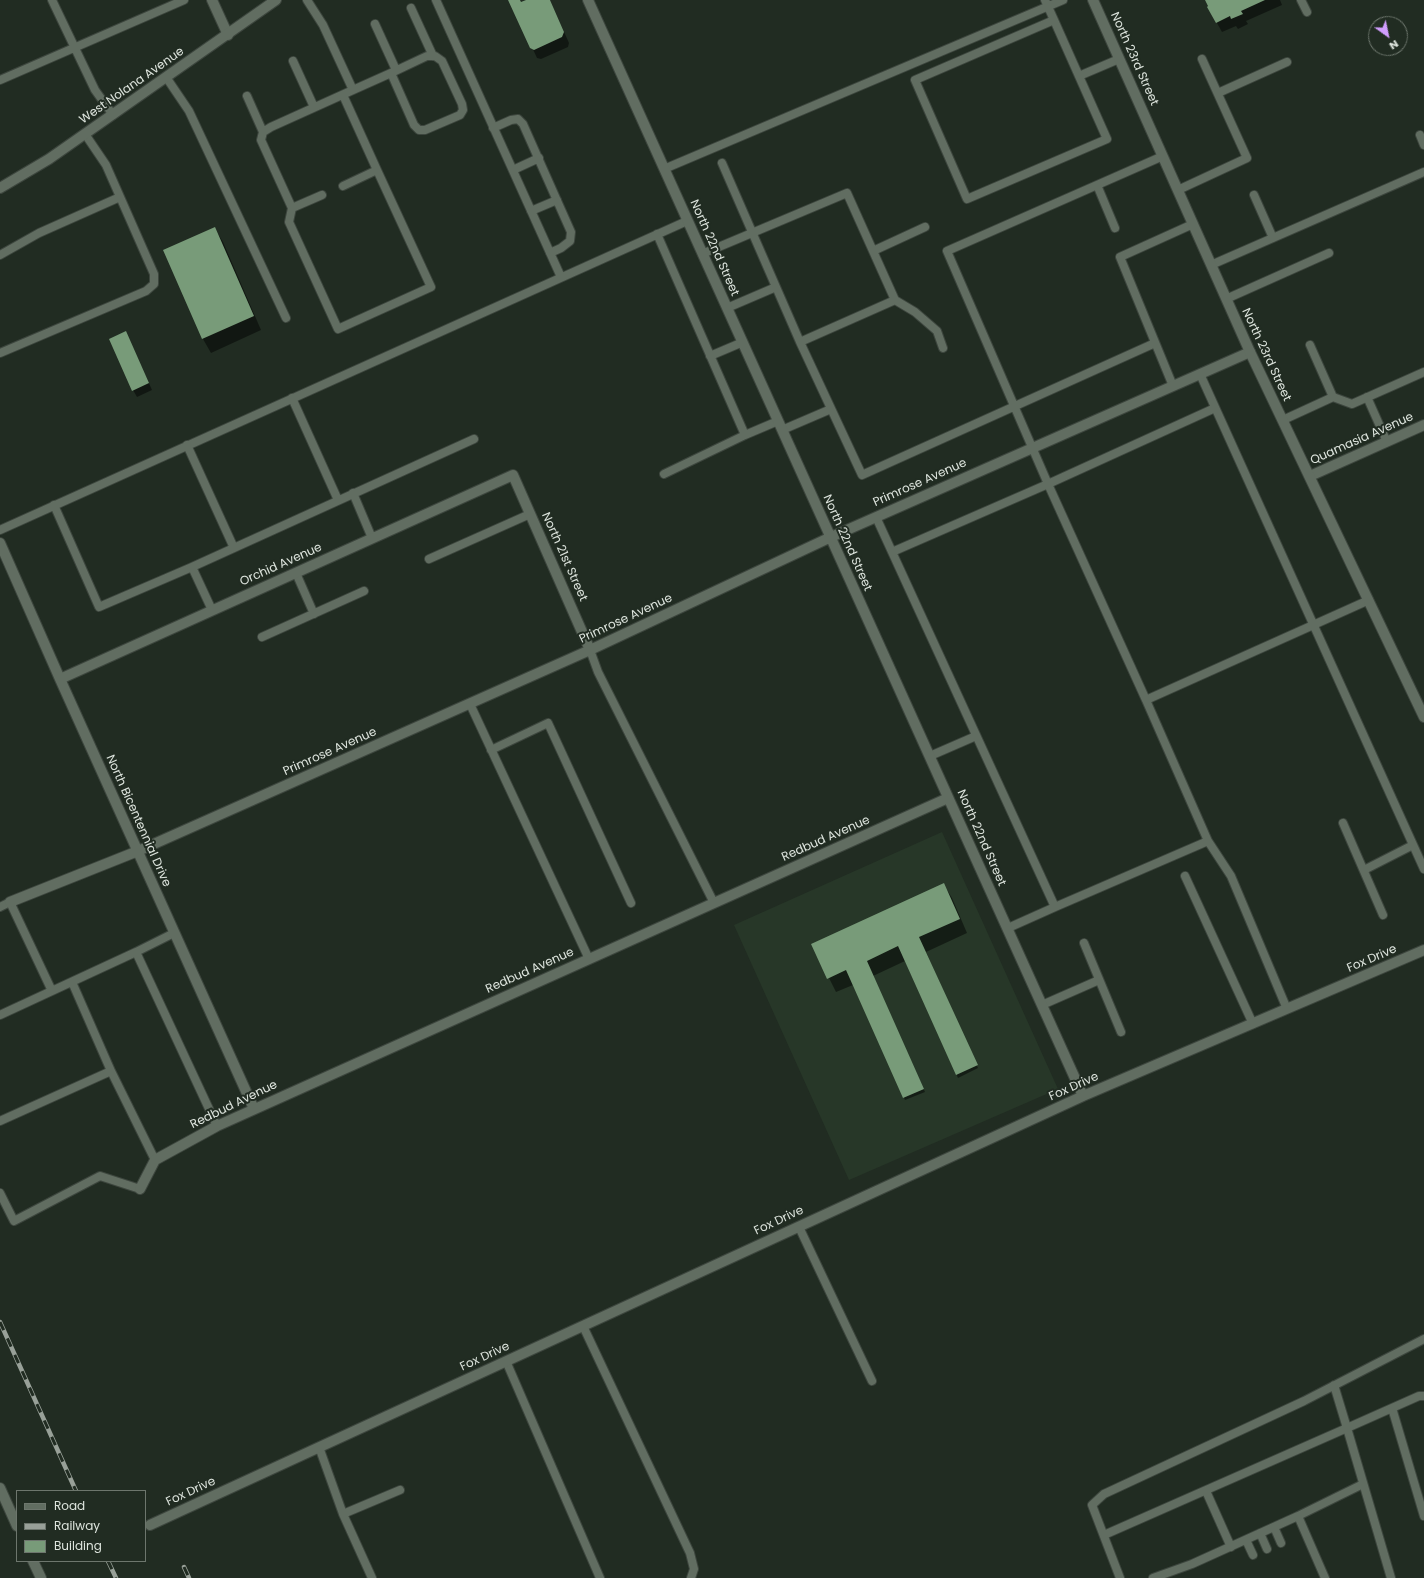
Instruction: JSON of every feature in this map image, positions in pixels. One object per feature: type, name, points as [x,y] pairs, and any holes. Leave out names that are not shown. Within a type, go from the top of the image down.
[{"type":"street","points":[[212,0],[228,35]]},
{"type":"street","name":"West Nolana Avenue","points":[[0,188],[49,159],[276,0]]},
{"type":"street","name":"North 22nd Street","points":[[588,0],[1083,1096]]},
{"type":"street","name":"North 23rd Street","points":[[1093,0],[1250,352],[1423,711]]},
{"type":"street","name":"Primrose Avenue","points":[[10,902],[138,852],[590,650],[831,537],[1250,352]]},
{"type":"street","name":"Quamasia Avenue","points":[[1310,476],[1424,425]]},
{"type":"street","name":"North 21st Street","points":[[513,475],[590,650]]},
{"type":"street","name":"Orchid Avenue","points":[[60,679],[513,475]]},
{"type":"street","name":"North Bicentennial Drive","points":[[0,543],[174,934],[254,1109]]},
{"type":"street","name":"Redbud Avenue","points":[[155,1160],[217,1126],[254,1109],[948,798]]},
{"type":"street","name":"Fox Drive","points":[[150,1525],[1083,1096],[1424,950]]},
{"type":"street","points":[[140,1189],[155,1160]]},
{"type":"street","points":[[0,1488],[16,1524]]},
{"type":"street","points":[[33,1562],[41,1578]]},
{"type":"lane","points":[[52,0],[95,90],[113,115]]},
{"type":"lane","points":[[0,80],[184,0]]},
{"type":"lane","points":[[307,0],[323,25],[353,90]]},
{"type":"lane","points":[[436,0],[561,277]]},
{"type":"lane","points":[[664,169],[1047,3],[1063,0]]},
{"type":"lane","points":[[1301,0],[1307,12]]},
{"type":"lane","points":[[1047,3],[1107,139],[968,199],[916,80],[1054,20]]},
{"type":"lane","points":[[411,8],[433,56]]},
{"type":"lane","points":[[343,95],[431,287],[338,329],[289,222],[292,208],[261,140],[263,132],[271,126],[343,95],[394,72],[427,56],[435,56],[442,61],[462,104],[463,110],[460,115],[425,130],[419,130],[414,125],[394,72],[375,24]]},
{"type":"lane","points":[[1079,76],[1119,59]]},
{"type":"lane","points":[[1178,190],[1247,158],[1202,59]]},
{"type":"lane","points":[[293,61],[314,107]]},
{"type":"lane","points":[[1218,93],[1287,62]]},
{"type":"lane","points":[[166,78],[189,111],[286,318]]},
{"type":"lane","points":[[246,96],[263,132]]},
{"type":"lane","points":[[493,128],[511,120],[518,119],[523,124],[539,158],[571,232],[570,241],[561,248],[550,253]]},
{"type":"lane","points":[[0,353],[146,291],[154,284],[154,274],[106,165],[85,134]]},
{"type":"lane","points":[[1420,135],[1424,145]]},
{"type":"lane","points":[[1163,156],[947,251],[1032,448],[1208,841],[1231,876],[1287,1009]]},
{"type":"lane","points":[[513,170],[539,158]]},
{"type":"lane","points":[[722,164],[800,342],[862,475],[1155,343]]},
{"type":"lane","points":[[343,186],[377,170]]},
{"type":"lane","points":[[1211,265],[1424,172]]},
{"type":"lane","points":[[1096,185],[1115,228]]},
{"type":"lane","points":[[702,254],[847,193],[895,300],[915,312],[937,330],[943,348]]},
{"type":"lane","points":[[292,208],[322,195]]},
{"type":"lane","points":[[1254,195],[1273,238]]},
{"type":"lane","points":[[0,255],[39,233],[120,197]]},
{"type":"lane","points":[[531,211],[557,200]]},
{"type":"lane","points":[[0,530],[687,221]]},
{"type":"lane","points":[[1173,386],[1120,257],[1193,224]]},
{"type":"lane","points":[[873,251],[925,227]]},
{"type":"lane","points":[[657,234],[745,435]]},
{"type":"lane","points":[[1226,299],[1329,253]]},
{"type":"lane","points":[[727,308],[776,287]]},
{"type":"lane","points":[[800,342],[895,300]]},
{"type":"lane","points":[[710,356],[742,342]]},
{"type":"lane","points":[[1310,345],[1333,397]]},
{"type":"lane","points":[[1283,420],[1333,397],[1352,404],[1424,372]]},
{"type":"lane","points":[[1200,374],[1424,869]]},
{"type":"lane","points":[[1367,397],[1387,442]]},
{"type":"lane","points":[[292,398],[338,500]]},
{"type":"lane","points":[[892,552],[1048,484],[1215,408]]},
{"type":"lane","points":[[664,474],[745,435],[831,409]]},
{"type":"lane","points":[[54,505],[99,607],[192,568],[353,493],[474,439]]},
{"type":"lane","points":[[187,446],[234,548]]},
{"type":"lane","points":[[353,493],[372,538]]},
{"type":"lane","points":[[429,559],[530,514]]},
{"type":"lane","points":[[876,517],[1055,907]]},
{"type":"lane","points":[[192,568],[212,610]]},
{"type":"lane","points":[[296,573],[314,614]]},
{"type":"lane","points":[[262,637],[364,591]]},
{"type":"lane","points":[[1146,700],[1369,600]]},
{"type":"lane","points":[[590,650],[598,672],[714,903]]},
{"type":"lane","points":[[470,704],[589,959]]},
{"type":"lane","points":[[491,750],[548,723],[631,903]]},
{"type":"lane","points":[[930,756],[976,736]]},
{"type":"lane","points":[[1343,824],[1383,914]]},
{"type":"lane","points":[[1008,928],[1208,841]]},
{"type":"lane","points":[[1364,870],[1413,845]]},
{"type":"lane","points":[[1185,876],[1253,1024]]},
{"type":"lane","points":[[0,907],[10,902],[52,991]]},
{"type":"lane","points":[[0,1015],[174,934]]},
{"type":"lane","points":[[1084,943],[1121,1032]]},
{"type":"lane","points":[[136,952],[217,1126]]},
{"type":"lane","points":[[1042,1005],[1099,980]]},
{"type":"lane","points":[[72,982],[111,1071],[155,1160]]},
{"type":"lane","points":[[0,1121],[111,1071]]},
{"type":"lane","points":[[0,1193],[14,1221],[100,1176],[140,1189]]},
{"type":"lane","points":[[799,1227],[872,1381]]},
{"type":"lane","points":[[583,1326],[690,1553],[694,1569],[691,1578]]},
{"type":"lane","points":[[1120,1578],[1092,1505],[1104,1494],[1304,1401],[1424,1338]]},
{"type":"lane","points":[[506,1361],[600,1578]]},
{"type":"lane","points":[[1334,1385],[1391,1578]]},
{"type":"lane","points":[[1104,1535],[1419,1396],[1424,1396]]},
{"type":"lane","points":[[1392,1408],[1424,1516]]},
{"type":"lane","points":[[318,1447],[343,1514],[372,1578]]},
{"type":"lane","points":[[1153,1578],[1192,1564],[1260,1534],[1363,1484]]},
{"type":"lane","points":[[343,1514],[400,1490]]},
{"type":"lane","points":[[1206,1490],[1231,1546]]},
{"type":"lane","points":[[1298,1516],[1325,1578]]},
{"type":"lane","points":[[1274,1527],[1281,1543]]},
{"type":"lane","points":[[1260,1534],[1267,1550]]},
{"type":"lane","points":[[1246,1540],[1253,1555]]},
{"type":"shaded area","points":[[942,832],[1058,1089],[849,1180],[734,925]]},
{"type":"building","points":[[508,0],[520,0],[521,2],[526,0],[550,0],[564,32],[562,37],[534,50],[530,48]]},
{"type":"building","points":[[1205,0],[1265,0],[1241,11],[1243,14],[1231,19],[1230,16],[1216,23],[1207,7],[1208,6]]},
{"type":"building","points":[[215,227],[254,316],[202,339],[163,250]]},
{"type":"building","points":[[126,331],[149,383],[132,391],[109,339]]},
{"type":"building","points":[[944,883],[960,919],[919,937],[978,1065],[956,1075],[898,946],[867,961],[924,1089],[903,1098],[846,970],[827,979],[811,944]]},
{"type":"railway","points":[[0,1322],[76,1490]]},
{"type":"railway","points":[[108,1562],[116,1578]]},
{"type":"railway","points":[[184,1567],[189,1578]]}]
